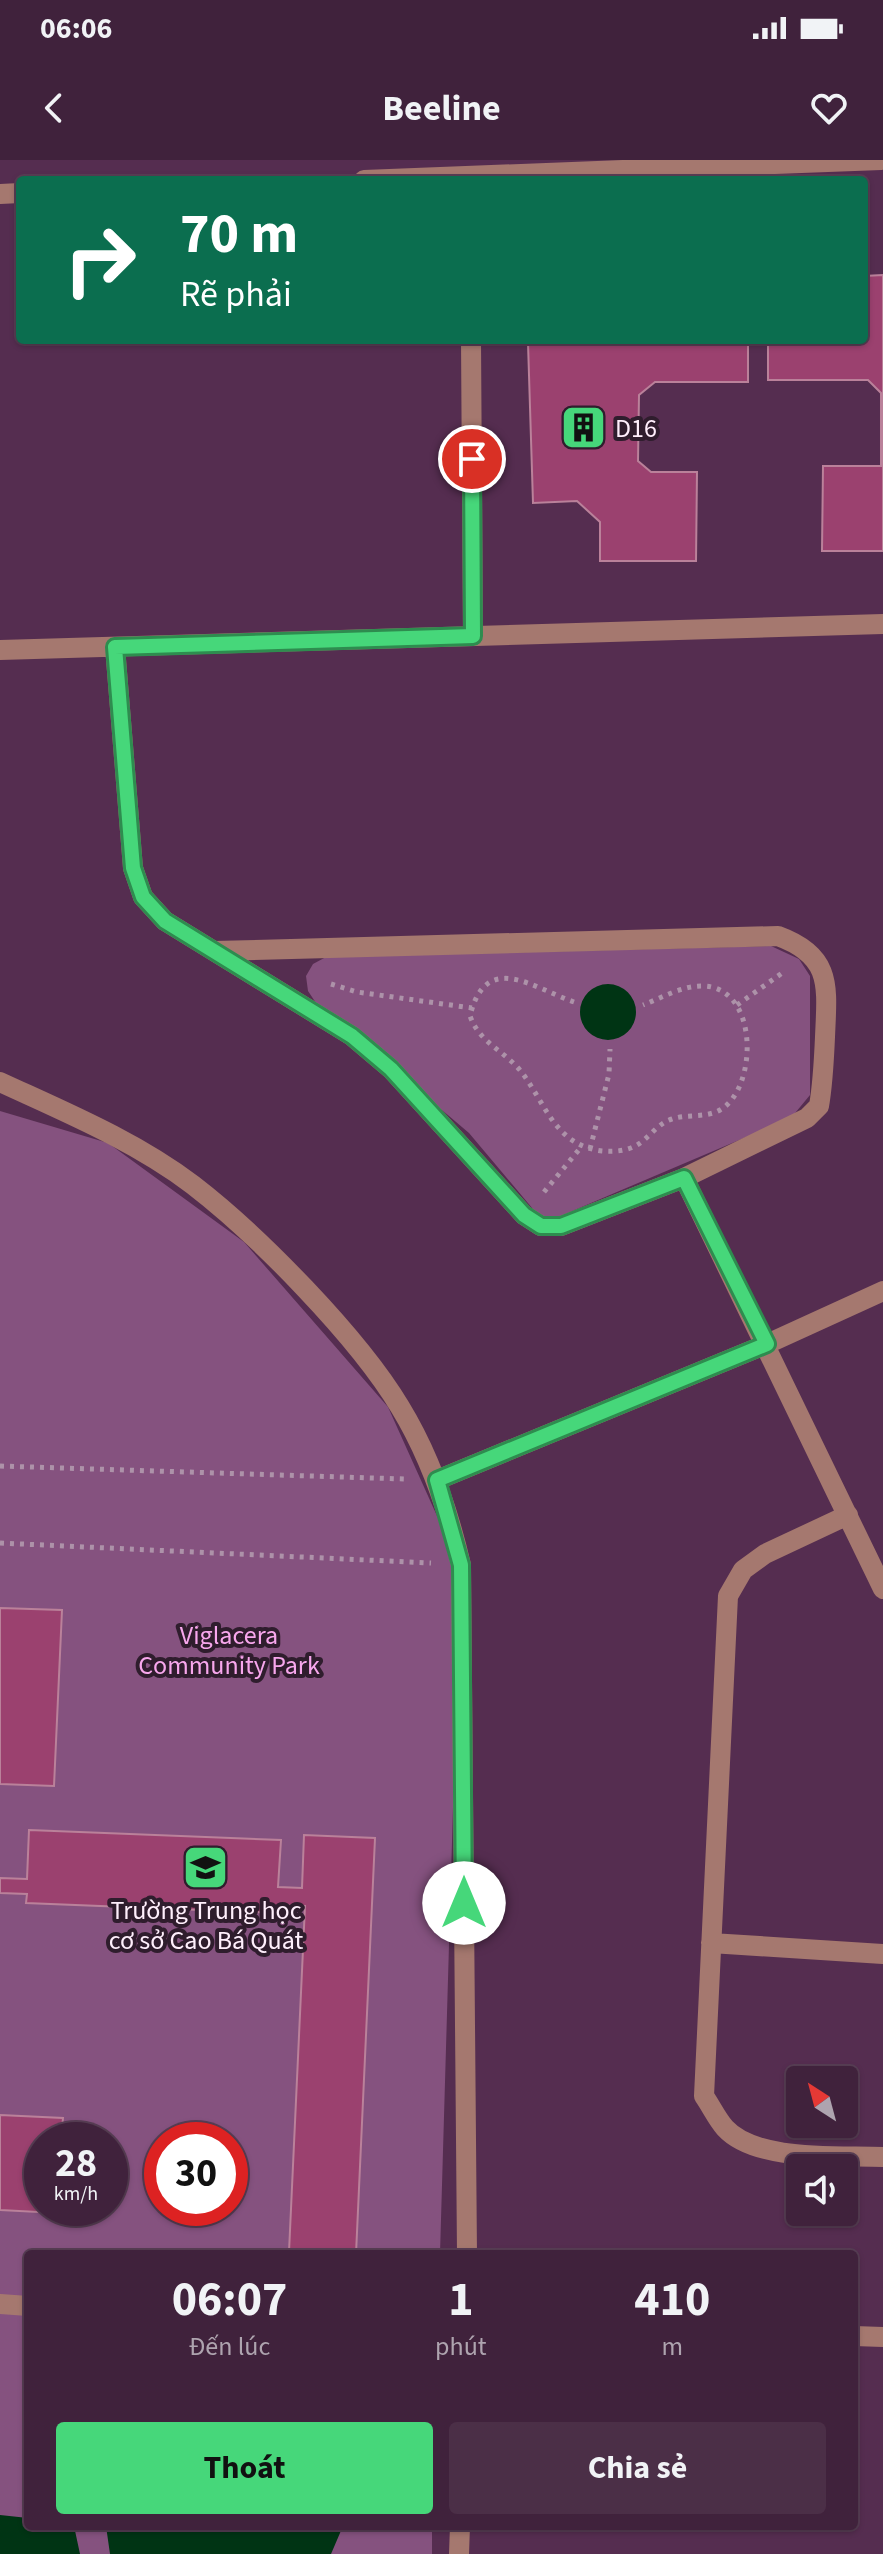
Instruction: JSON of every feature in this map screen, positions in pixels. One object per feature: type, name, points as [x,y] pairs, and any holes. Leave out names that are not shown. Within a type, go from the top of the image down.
[{"type":"street","points":[[501,176],[690,164],[881,160]]},
{"type":"street","points":[[471,344],[473,636]]},
{"type":"street","points":[[0,650],[883,624]]},
{"type":"street","points":[[115,647],[133,868],[143,897],[165,921],[352,1036],[391,1069],[524,1215],[541,1226],[561,1226],[684,1178],[807,1118],[819,1106],[827,983],[801,944],[778,936],[214,951]]},
{"type":"street","points":[[0,1082],[97,1127],[192,1185],[277,1262],[349,1340],[399,1406],[437,1480],[461,1565],[467,2250]]},
{"type":"street","points":[[684,1178],[883,1589]]},
{"type":"street","points":[[437,1480],[767,1344],[883,1291]]},
{"type":"street","points":[[848,1515],[765,1554],[743,1570],[728,1596],[704,2096],[725,2128],[750,2146],[787,2152],[883,2157]]},
{"type":"street","points":[[711,1943],[883,1954]]},
{"type":"street","points":[[0,2304],[24,2306]]},
{"type":"street","points":[[858,2336],[883,2337]]},
{"type":"street","points":[[459,2554],[460,2530]]},
{"type":"path","points":[[737,1005],[810,954]]},
{"type":"path","points":[[574,1002],[521,978],[498,979],[486,983],[475,997],[472,1008],[474,1027],[484,1040],[521,1071],[547,1117],[559,1131],[582,1146],[614,1152],[637,1145],[671,1119],[718,1112],[735,1098],[742,1080],[746,1025],[737,1005],[717,988],[700,986],[643,1005]]},
{"type":"path","points":[[329,984],[357,992],[472,1008]]},
{"type":"path","points":[[590,1149],[609,1074],[610,1049]]},
{"type":"path","points":[[524,1215],[582,1146]]},
{"type":"path","points":[[0,1466],[437,1480]]},
{"type":"path","points":[[0,1543],[461,1565]]},
{"type":"green space","points":[[771,946],[799,959],[810,976],[810,1095],[791,1118],[551,1220],[538,1215],[469,1133],[316,1003],[308,991],[306,976],[313,964],[326,957]]},
{"type":"green space","name":"Viglacera Community Park","points":[[0,1111],[108,1143],[244,1242],[388,1407],[460,1567],[440,2250],[24,2250],[24,2530],[432,2530],[432,2554],[0,2554]]},
{"type":"shaded area","points":[[608,984],[628,992],[636,1012],[628,1032],[608,1040],[588,1032],[580,1012],[588,992]]},
{"type":"shaded area","points":[[0,2515],[24,2518],[24,2530],[75,2530],[80,2554],[0,2554]]},
{"type":"shaded area","points":[[107,2530],[341,2530],[331,2554],[110,2554]]},
{"type":"building","name":"D16","points":[[883,275],[883,551],[822,551],[823,466],[881,466],[881,393],[868,380],[768,380],[768,344],[868,344],[868,276]]},
{"type":"building","name":"D16","points":[[528,344],[748,344],[748,382],[655,382],[639,395],[638,461],[651,472],[697,472],[696,561],[600,561],[600,522],[577,501],[533,503]]},
{"type":"building","points":[[0,1608],[62,1610],[54,1786],[0,1784]]},
{"type":"building","points":[[29,1830],[281,1840],[278,1887],[302,1888],[304,1835],[375,1838],[356,2250],[289,2250],[305,1906],[277,1905],[277,1913],[26,1903],[27,1894],[0,1893],[0,1878],[27,1879]]},
{"type":"building","points":[[0,2115],[63,2118],[63,2122],[24,2122],[24,2211],[0,2210]]},
{"type":"place","name":"D16","points":[[584,428]]},
{"type":"place","name":"Trường Trung học cơ sở Cao Bá Quát","points":[[206,1867]]},
{"type":"route","points":[[464,1903],[461,1565],[437,1480],[767,1344],[684,1178],[561,1226],[541,1226],[524,1215],[391,1069],[352,1036],[165,921],[143,897],[133,868],[115,647],[473,636],[472,459]]}]
